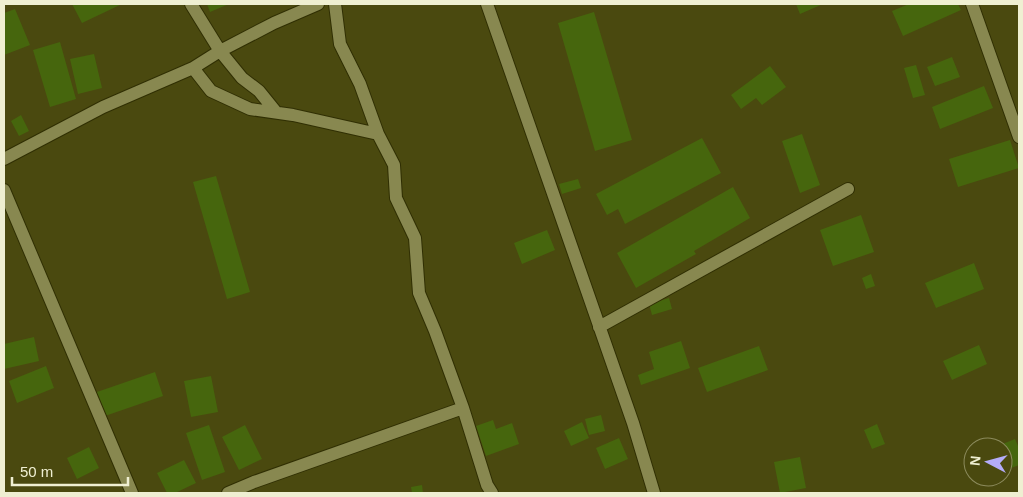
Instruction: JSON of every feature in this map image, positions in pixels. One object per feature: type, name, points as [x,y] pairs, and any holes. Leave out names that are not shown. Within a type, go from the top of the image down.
[{"type":"street","points":[[191,4],[220,51],[242,78],[259,91],[276,112]]},
{"type":"street","points":[[4,159],[102,107],[193,68],[220,51],[274,23],[318,4]]},
{"type":"street","points":[[335,4],[340,44],[360,84],[378,134],[394,165],[396,198],[415,238],[419,293],[436,330],[487,485],[492,493]]},
{"type":"street","points":[[487,4],[633,423],[654,493]]},
{"type":"street","points":[[972,4],[1019,137]]},
{"type":"street","points":[[193,68],[211,91],[230,102],[250,109],[276,112],[378,134]]},
{"type":"street","points":[[599,327],[848,189]]},
{"type":"street","points":[[4,190],[132,493]]},
{"type":"street","points":[[228,493],[256,488],[463,408]]},
{"type":"building","points":[[72,4],[122,4],[82,23]]},
{"type":"building","points":[[207,4],[229,4],[210,12]]},
{"type":"building","points":[[796,4],[823,4],[800,14]]},
{"type":"building","points":[[909,4],[958,4],[961,10],[903,36],[892,11]]},
{"type":"building","points":[[15,9],[30,45],[4,55],[4,13]]},
{"type":"building","points":[[594,12],[632,140],[595,151],[558,23]]},
{"type":"building","points":[[60,42],[76,99],[50,107],[33,50]]},
{"type":"building","points":[[94,54],[102,88],[78,94],[70,59]]},
{"type":"building","points":[[952,57],[960,77],[935,86],[927,67]]},
{"type":"building","points":[[916,65],[925,95],[913,98],[904,68]]},
{"type":"building","points":[[770,66],[786,87],[762,105],[756,98],[741,109],[731,95]]},
{"type":"building","points":[[984,86],[993,108],[940,129],[932,107]]},
{"type":"building","points":[[21,115],[29,131],[19,136],[11,121]]},
{"type":"building","points":[[802,134],[820,185],[800,193],[782,141]]},
{"type":"building","points":[[702,138],[721,173],[625,224],[618,209],[607,215],[596,194]]},
{"type":"building","points":[[1010,140],[1019,168],[958,187],[949,159]]},
{"type":"building","points":[[216,176],[250,292],[227,299],[193,182]]},
{"type":"building","points":[[578,179],[581,188],[562,194],[559,184]]},
{"type":"building","points":[[733,187],[750,218],[694,251],[696,254],[636,288],[617,253]]},
{"type":"building","points":[[861,215],[874,252],[833,266],[820,230]]},
{"type":"building","points":[[547,230],[555,250],[522,264],[514,243]]},
{"type":"building","points":[[974,263],[984,289],[936,308],[925,283]]},
{"type":"building","points":[[871,274],[875,286],[866,289],[862,278]]},
{"type":"building","points":[[669,298],[672,309],[652,315],[649,304]]},
{"type":"building","points":[[34,337],[39,361],[4,369],[4,344]]},
{"type":"building","points":[[681,341],[690,368],[641,385],[638,375],[654,369],[649,352]]},
{"type":"building","points":[[979,345],[987,364],[952,380],[943,361]]},
{"type":"building","points":[[759,346],[768,370],[707,392],[698,368]]},
{"type":"building","points":[[46,366],[54,388],[17,403],[9,381]]},
{"type":"building","points":[[155,372],[163,396],[102,417],[94,393]]},
{"type":"building","points":[[211,376],[218,412],[191,417],[184,381]]},
{"type":"building","points":[[601,415],[605,431],[589,435],[585,419]]},
{"type":"building","points":[[493,420],[496,429],[512,423],[519,444],[486,456],[476,426]]},
{"type":"building","points":[[582,422],[589,438],[571,446],[564,431]]},
{"type":"building","points":[[877,424],[885,444],[872,449],[864,430]]},
{"type":"building","points":[[209,425],[225,472],[202,480],[186,433]]},
{"type":"building","points":[[245,425],[262,459],[239,470],[222,437]]},
{"type":"building","points":[[619,438],[628,459],[605,469],[596,448]]},
{"type":"building","points":[[1015,439],[1019,448],[1019,465],[1013,467],[1013,440]]},
{"type":"building","points":[[89,447],[99,468],[77,479],[67,458]]},
{"type":"building","points":[[800,457],[806,488],[780,493],[774,462]]},
{"type":"building","points":[[184,460],[196,483],[175,493],[167,493],[157,473]]},
{"type":"building","points":[[422,485],[423,493],[412,493],[411,487]]}]
